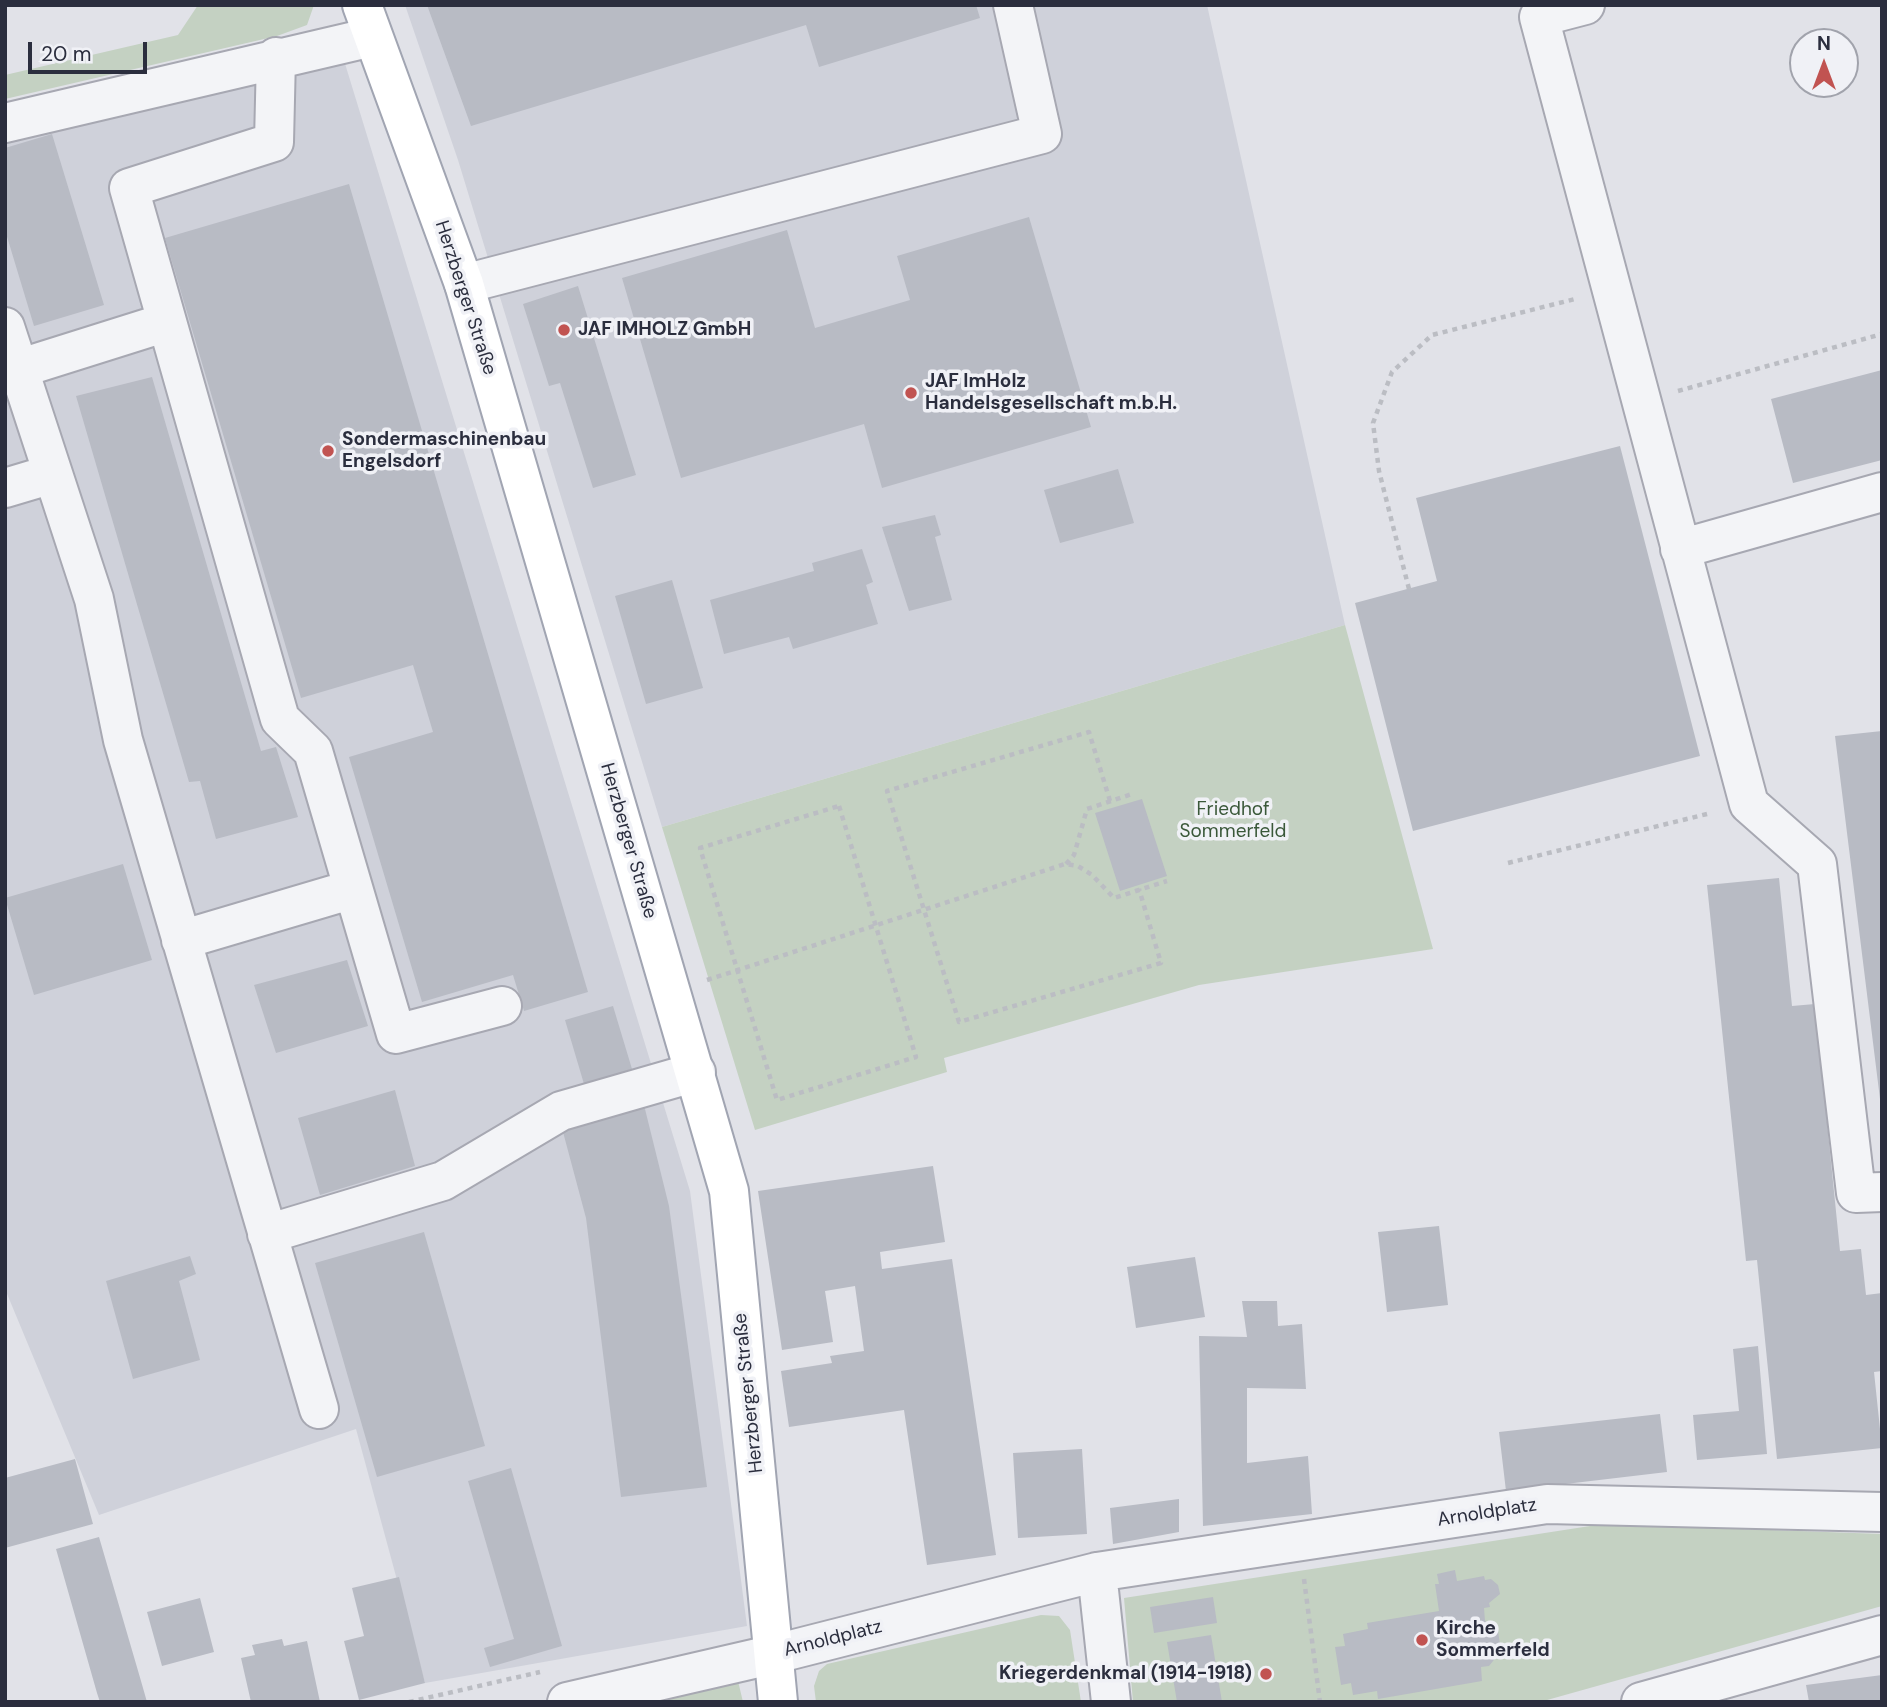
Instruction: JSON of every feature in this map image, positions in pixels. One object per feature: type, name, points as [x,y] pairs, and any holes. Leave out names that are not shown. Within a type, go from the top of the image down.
[{"type":"main road","name":"Herzberger Straße","points":[[367,21],[464,284],[729,1191],[778,1702]]},
{"type":"street","points":[[464,284],[1042,134],[1013,5]]},
{"type":"street","points":[[1585,5],[1539,18],[1749,804],[1817,864],[1856,1193],[1882,1192]]},
{"type":"street","points":[[5,123],[276,57],[367,21]]},
{"type":"street","points":[[276,57],[274,142],[129,188],[280,719],[313,751],[396,1034],[502,1006]]},
{"type":"street","points":[[12,371],[167,322]]},
{"type":"street","points":[[5,327],[12,371],[52,474],[94,599],[123,740],[319,1409]]},
{"type":"street","points":[[5,488],[52,474]]},
{"type":"street","points":[[1680,549],[1882,492]]},
{"type":"street","points":[[181,940],[353,889]]},
{"type":"street","points":[[267,1234],[443,1181],[561,1111],[695,1072]]},
{"type":"street","name":"Arnoldplatz","points":[[567,1702],[775,1654],[1097,1573],[1547,1504],[1882,1512]]},
{"type":"street","points":[[1097,1573],[1111,1702]]},
{"type":"street","points":[[1641,1702],[1882,1635]]},
{"type":"path","points":[[1409,589],[1379,471],[1373,423],[1392,372],[1432,335],[1611,290]]},
{"type":"path","points":[[1640,402],[1882,334]]},
{"type":"path","points":[[1110,801],[1089,732],[887,791],[959,1021],[1161,963],[1139,889]]},
{"type":"path","points":[[1065,864],[1074,855],[1087,809],[1132,794]]},
{"type":"path","points":[[1508,863],[1749,804]]},
{"type":"path","points":[[839,806],[875,925],[916,1057],[777,1100],[700,848],[839,806]]},
{"type":"path","points":[[672,990],[1065,864],[1078,866],[1092,875],[1114,898],[1167,881]]},
{"type":"path","points":[[1299,1542],[1320,1702]]},
{"type":"shaded area","name":"JAF ImHolz Handelsgesellschaft m.b.H.","points":[[405,5],[1207,5],[1345,625],[662,827],[458,160]]},
{"type":"shaded area","points":[[339,44],[690,1191],[747,1626],[425,1683],[356,1429],[99,1515],[5,1289],[5,123]]},
{"type":"green space","points":[[198,5],[314,5],[307,25],[277,36],[5,99],[5,75],[178,35]]},
{"type":"green space","name":"Friedhof Sommerfeld","points":[[1345,625],[1433,949],[1199,985],[944,1058],[947,1072],[755,1130],[662,827]]},
{"type":"green space","points":[[1603,1524],[1882,1534],[1882,1606],[1540,1702],[1133,1702],[1124,1598]]},
{"type":"green space","points":[[1041,1615],[1059,1616],[1070,1630],[1081,1702],[816,1702],[814,1686],[819,1671],[827,1664]]},
{"type":"green space","points":[[738,1681],[743,1702],[648,1702]]},
{"type":"building","points":[[427,5],[976,5],[980,18],[819,67],[806,25],[471,126]]},
{"type":"building","points":[[52,134],[104,305],[34,326],[5,230],[5,148]]},
{"type":"building","name":"Sondermaschinenbau Engelsdorf","points":[[349,184],[588,992],[524,1011],[513,975],[422,1002],[349,757],[433,732],[413,665],[301,698],[165,238]]},
{"type":"building","points":[[1029,217],[1091,427],[882,488],[864,424],[681,478],[622,278],[787,230],[815,328],[910,300],[897,256]]},
{"type":"building","points":[[578,286],[636,475],[593,488],[560,383],[549,386],[523,304]]},
{"type":"building","points":[[1882,370],[1882,460],[1793,483],[1771,399]]},
{"type":"building","points":[[152,377],[261,751],[276,747],[298,817],[216,839],[200,781],[189,782],[76,396]]},
{"type":"building","points":[[1620,446],[1700,756],[1413,831],[1355,603],[1437,581],[1416,498]]},
{"type":"building","points":[[1118,469],[1134,523],[1060,543],[1044,490]]},
{"type":"building","points":[[935,515],[941,535],[935,537],[952,600],[909,611],[882,527]]},
{"type":"building","points":[[862,549],[873,582],[866,585],[878,624],[793,649],[789,637],[724,654],[710,600],[814,571],[812,563]]},
{"type":"building","points":[[672,580],[703,688],[646,704],[615,596]]},
{"type":"building","points":[[1882,731],[1882,1099],[1880,1099],[1835,736]]},
{"type":"building","points":[[1142,799],[1167,876],[1120,891],[1095,813]]},
{"type":"building","points":[[123,864],[152,960],[34,995],[5,898]]},
{"type":"building","points":[[1779,878],[1792,1006],[1815,1004],[1840,1251],[1861,1249],[1866,1295],[1882,1293],[1882,1371],[1874,1372],[1882,1448],[1777,1459],[1757,1260],[1746,1261],[1707,885]]},
{"type":"building","points":[[347,960],[368,1026],[276,1053],[254,985]]},
{"type":"building","points":[[613,1006],[632,1069],[584,1084],[565,1020]]},
{"type":"building","points":[[395,1090],[415,1166],[320,1195],[298,1118]]},
{"type":"building","points":[[644,1105],[669,1206],[707,1487],[621,1497],[586,1218],[563,1132]]},
{"type":"building","points":[[933,1166],[945,1242],[880,1252],[882,1269],[952,1259],[996,1555],[927,1565],[904,1410],[789,1427],[781,1371],[832,1363],[830,1356],[864,1351],[855,1286],[825,1291],[833,1342],[782,1350],[758,1191]]},
{"type":"building","points":[[1439,1226],[1448,1305],[1387,1312],[1378,1232]]},
{"type":"building","points":[[424,1232],[485,1446],[377,1477],[315,1263]]},
{"type":"building","points":[[190,1256],[196,1274],[179,1281],[200,1360],[133,1379],[106,1281]]},
{"type":"building","points":[[1195,1257],[1205,1317],[1136,1328],[1127,1267]]},
{"type":"building","points":[[1242,1301],[1277,1301],[1278,1326],[1302,1324],[1306,1389],[1247,1388],[1247,1463],[1308,1456],[1312,1514],[1203,1526],[1199,1336],[1247,1337]]},
{"type":"building","points":[[1758,1346],[1767,1454],[1697,1460],[1693,1415],[1739,1411],[1733,1349]]},
{"type":"building","points":[[1660,1414],[1667,1472],[1506,1491],[1499,1432]]},
{"type":"building","points":[[1082,1449],[1087,1534],[1018,1538],[1013,1453]]},
{"type":"building","points":[[75,1459],[93,1524],[5,1548],[5,1478]]},
{"type":"building","points":[[511,1468],[562,1646],[490,1667],[484,1648],[514,1639],[468,1481]]},
{"type":"building","points":[[1179,1499],[1179,1532],[1113,1544],[1110,1508]]},
{"type":"building","points":[[99,1537],[147,1702],[100,1702],[97,1693],[56,1549]]},
{"type":"building","name":"Kirche Sommerfeld","points":[[1455,1570],[1457,1581],[1484,1576],[1485,1580],[1491,1579],[1498,1585],[1500,1594],[1489,1603],[1490,1607],[1484,1608],[1485,1621],[1498,1631],[1501,1651],[1489,1666],[1481,1667],[1482,1681],[1378,1699],[1377,1691],[1353,1695],[1351,1683],[1341,1685],[1335,1647],[1345,1646],[1343,1634],[1368,1629],[1367,1623],[1439,1611],[1435,1584],[1439,1584],[1437,1574]]},
{"type":"building","points":[[399,1577],[425,1683],[359,1700],[344,1641],[364,1636],[352,1588]]},
{"type":"building","points":[[1213,1597],[1217,1623],[1154,1633],[1150,1607]]},
{"type":"building","points":[[200,1598],[214,1652],[162,1666],[147,1612]]},
{"type":"building","points":[[1211,1635],[1222,1702],[1177,1702],[1167,1642]]},
{"type":"building","points":[[282,1639],[284,1646],[307,1641],[320,1702],[251,1702],[241,1658],[255,1655],[252,1645]]},
{"type":"building","points":[[1882,1675],[1882,1702],[1809,1702],[1806,1685]]},
{"type":"place","name":"JAF IMHOLZ GmbH","points":[[564,330]]},
{"type":"place","name":"JAF ImHolz Handelsgesellschaft m.b.H.","points":[[911,393]]},
{"type":"place","name":"Sondermaschinenbau Engelsdorf","points":[[328,451]]},
{"type":"place","name":"Kirche Sommerfeld","points":[[1422,1640]]},
{"type":"place","name":"Kriegerdenkmal (1914-1918)","points":[[1266,1674]]}]
